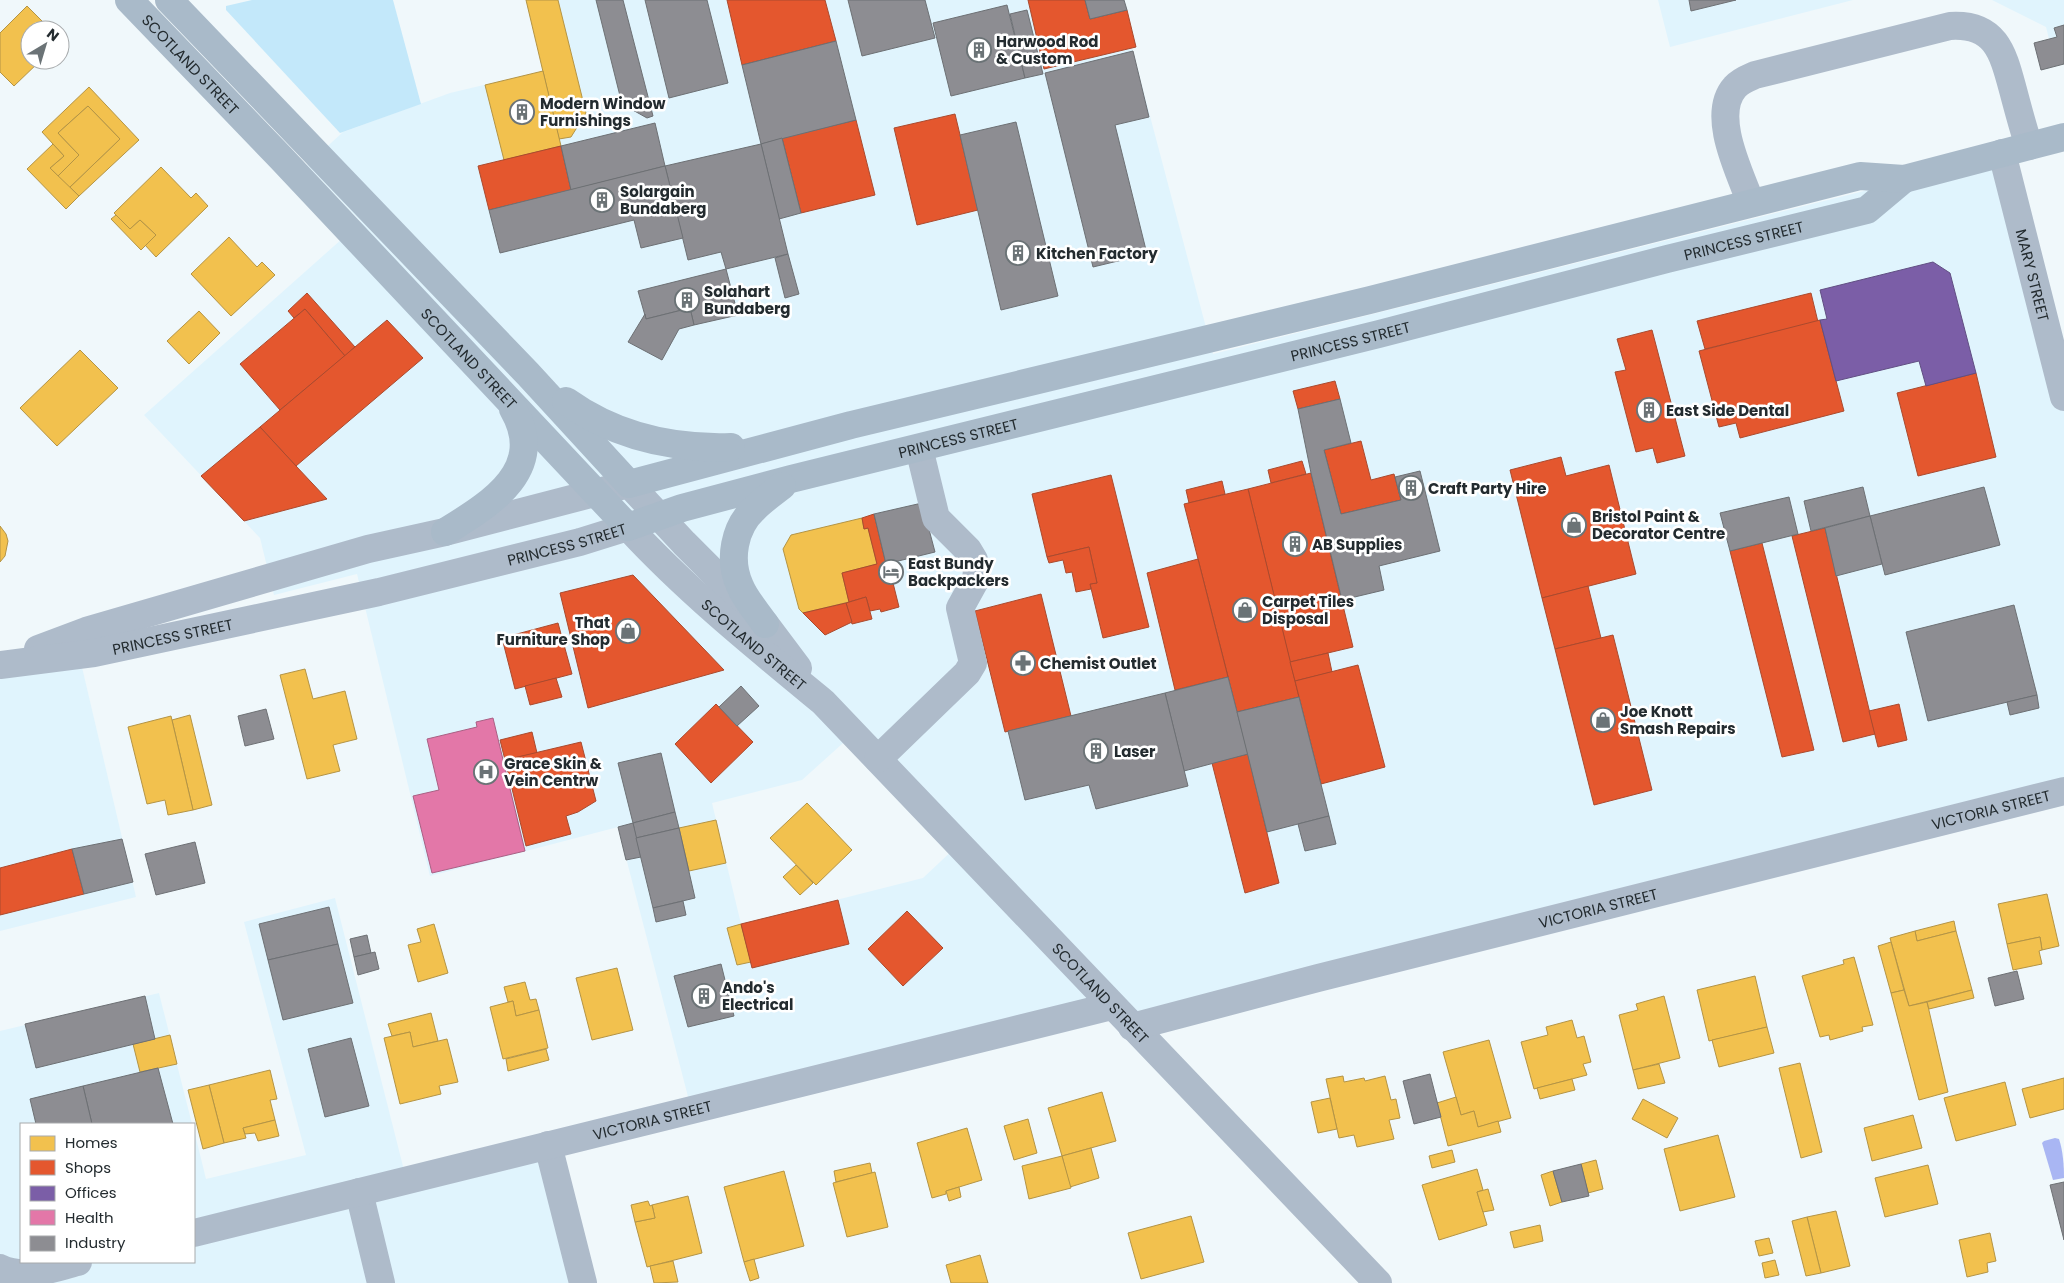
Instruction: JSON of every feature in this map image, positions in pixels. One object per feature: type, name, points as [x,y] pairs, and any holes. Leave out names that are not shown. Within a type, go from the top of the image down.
[{"type":"main road","name":"SCOTLAND STREET","points":[[168,0],[528,374],[629,484]]},
{"type":"main road","name":"SCOTLAND STREET","points":[[140,4],[628,527]]},
{"type":"main road","name":"PRINCESS STREET","points":[[629,484],[899,414],[1370,300],[1860,176],[1904,179],[2064,138]]},
{"type":"main road","name":"PRINCESS STREET","points":[[628,527],[658,516],[791,479],[1379,334],[1667,259],[1867,210],[1904,179]]},
{"type":"main road","points":[[528,374],[572,406],[595,419],[639,437],[687,446],[772,446]]},
{"type":"main road","points":[[445,532],[486,507],[497,498],[505,489],[521,462],[524,434],[521,422],[506,397]]},
{"type":"main road","points":[[765,624],[740,588],[734,571],[736,540],[746,519],[754,509],[791,479]]},
{"type":"street","points":[[1751,203],[1734,158],[1725,122],[1725,108],[1729,96],[1736,86],[1755,75],[1950,26],[1964,25],[1986,34],[2004,56],[2028,146]]},
{"type":"street","name":"MARY STREET","points":[[2002,153],[2064,397]]},
{"type":"street","points":[[878,759],[967,674],[973,663],[960,608],[976,579],[976,565],[972,554],[936,518],[919,448]]},
{"type":"street","name":"PRINCESS STREET","points":[[0,664],[86,631],[358,551],[445,532],[629,484]]},
{"type":"street","name":"SCOTLAND STREET","points":[[629,484],[765,624],[823,702]]},
{"type":"street","name":"PRINCESS STREET","points":[[0,664],[94,653],[369,594],[580,542],[628,527]]},
{"type":"street","name":"SCOTLAND STREET","points":[[628,527],[653,554],[752,643],[823,702],[1378,1283]]},
{"type":"street","name":"VICTORIA STREET","points":[[1132,1027],[1318,978],[2064,791]]},
{"type":"street","name":"VICTORIA STREET","points":[[195,1233],[1112,1006]]},
{"type":"street","points":[[548,1145],[583,1283]]},
{"type":"street","points":[[359,1192],[381,1283]]},
{"type":"street","points":[[0,1268],[8,1272],[34,1273],[74,1263]]},
{"type":"shaded area","points":[[252,0],[393,0],[421,104],[340,133],[226,10],[226,6]]},
{"type":"shaded area","points":[[526,0],[1124,0],[1136,47],[1132,48],[1213,354],[2000,157],[2064,408],[2064,794],[1132,1030],[1112,1008],[692,1112],[618,827],[430,876],[357,574],[274,595],[260,538],[144,415],[361,222],[307,165],[343,132],[450,93],[543,71]],"holes":[[[852,735],[957,846],[923,878],[741,924],[712,803],[802,780]]]},
{"type":"shaded area","points":[[1658,0],[1853,0],[1670,47]]},
{"type":"shaded area","points":[[1992,0],[2064,0],[2064,64],[2041,70],[2034,43],[2049,39],[2046,27]]},
{"type":"shaded area","points":[[77,646],[136,897],[0,931],[0,665]]},
{"type":"shaded area","points":[[335,898],[407,1182],[547,1147],[582,1283],[0,1283],[0,1031],[159,993],[192,1123],[20,1123],[20,1263],[195,1263],[195,1134],[206,1179],[306,1155],[244,922]]},
{"type":"water","points":[[2055,1138],[2059,1139],[2064,1178],[2053,1180],[2042,1143]]},
{"type":"building: Homes","points":[[526,0],[558,0],[586,113],[571,137],[559,139]]},
{"type":"building: Homes","points":[[27,6],[41,20],[20,20],[20,70],[31,70],[14,86],[0,72],[0,33]]},
{"type":"building: Homes","name":"Modern Window Furnishings","points":[[543,71],[561,146],[504,160],[485,85]]},
{"type":"building: Homes","points":[[89,87],[139,140],[79,196],[70,187],[120,139],[88,106],[58,133],[79,155],[58,176],[50,168],[64,156],[42,132]]},
{"type":"building: Homes","points":[[88,106],[120,139],[69,188],[58,176],[79,155],[58,133]]},
{"type":"building: Homes","points":[[53,144],[64,156],[50,168],[79,196],[66,209],[27,169]]},
{"type":"building: Homes","points":[[161,167],[191,198],[196,193],[208,206],[156,257],[145,245],[156,235],[140,220],[130,229],[114,213]]},
{"type":"building: Homes","points":[[116,215],[130,229],[140,220],[156,235],[141,250],[111,219]]},
{"type":"building: Homes","points":[[229,237],[257,267],[262,262],[275,275],[231,316],[191,274]]},
{"type":"building: Homes","points":[[199,311],[220,333],[189,364],[167,341]]},
{"type":"building: Homes","points":[[80,350],[118,388],[57,446],[20,408]]},
{"type":"building: Homes","points":[[862,518],[864,529],[868,528],[877,564],[842,573],[849,602],[803,613],[799,609],[783,549],[791,535]]},
{"type":"building: Homes","points":[[0,526],[6,534],[8,541],[5,556],[0,562]]},
{"type":"building: Homes","points":[[305,669],[313,699],[345,691],[357,739],[333,745],[340,771],[307,779],[280,675]]},
{"type":"building: Homes","points":[[190,715],[212,805],[193,810],[172,720]]},
{"type":"building: Homes","points":[[171,716],[193,810],[168,815],[165,800],[147,804],[128,727]]},
{"type":"building: Homes","points":[[807,803],[852,850],[816,885],[770,838]]},
{"type":"building: Homes","points":[[716,820],[726,863],[689,871],[679,828]]},
{"type":"building: Homes","points":[[796,865],[813,883],[800,895],[783,877]]},
{"type":"building: Homes","points":[[2047,894],[2059,946],[2042,950],[2040,937],[2007,944],[1998,904]]},
{"type":"building: Homes","points":[[1954,921],[1956,931],[1917,941],[1915,931]]},
{"type":"building: Homes","points":[[434,924],[448,973],[418,982],[408,945],[421,942],[417,929]]},
{"type":"building: Homes","points":[[741,924],[751,962],[737,965],[727,928]]},
{"type":"building: Homes","points":[[1915,931],[1917,941],[1956,931],[1972,990],[1909,1006],[1890,938]]},
{"type":"building: Homes","points":[[2040,937],[2042,950],[2039,951],[2042,964],[2013,970],[2007,944]]},
{"type":"building: Homes","points":[[1891,942],[1904,990],[1891,993],[1878,946]]},
{"type":"building: Homes","points":[[1854,957],[1873,1025],[1862,1027],[1863,1031],[1830,1040],[1829,1035],[1820,1037],[1802,976],[1844,964],[1843,960]]},
{"type":"building: Homes","points":[[617,968],[633,1030],[592,1040],[576,978]]},
{"type":"building: Homes","points":[[1755,976],[1767,1027],[1709,1041],[1697,990]]},
{"type":"building: Homes","points":[[525,982],[530,1000],[536,999],[539,1010],[516,1016],[513,1001],[508,1002],[504,987]]},
{"type":"building: Homes","points":[[1904,990],[1909,1006],[1927,1002],[1948,1092],[1919,1100],[1891,993]]},
{"type":"building: Homes","points":[[1972,990],[1974,998],[1929,1009],[1927,1002]]},
{"type":"building: Homes","points":[[1664,996],[1680,1058],[1633,1070],[1619,1015],[1638,1010],[1636,1004]]},
{"type":"building: Homes","points":[[513,1001],[516,1016],[539,1010],[548,1048],[503,1059],[490,1007]]},
{"type":"building: Homes","points":[[431,1013],[438,1041],[413,1047],[410,1032],[392,1036],[388,1024]]},
{"type":"building: Homes","points":[[1572,1020],[1577,1038],[1584,1036],[1591,1062],[1583,1064],[1587,1075],[1534,1089],[1521,1042],[1548,1035],[1546,1027]]},
{"type":"building: Homes","points":[[1767,1027],[1774,1053],[1719,1067],[1712,1040]]},
{"type":"building: Homes","points":[[410,1032],[413,1047],[447,1039],[458,1082],[439,1086],[441,1094],[400,1104],[384,1038]]},
{"type":"building: Homes","points":[[170,1035],[177,1064],[140,1072],[133,1044]]},
{"type":"building: Homes","points":[[1489,1040],[1511,1118],[1478,1127],[1474,1111],[1461,1115],[1443,1052]]},
{"type":"building: Homes","points":[[546,1049],[549,1060],[508,1071],[506,1059]]},
{"type":"building: Homes","points":[[1800,1063],[1822,1152],[1801,1158],[1779,1068]]},
{"type":"building: Homes","points":[[1659,1064],[1665,1083],[1638,1089],[1633,1070]]},
{"type":"building: Homes","points":[[270,1070],[277,1099],[270,1100],[275,1120],[243,1128],[246,1138],[224,1143],[209,1085]]},
{"type":"building: Homes","points":[[1343,1076],[1344,1082],[1364,1078],[1365,1081],[1385,1076],[1391,1100],[1396,1099],[1400,1118],[1389,1120],[1394,1139],[1357,1147],[1354,1135],[1339,1138],[1326,1079]]},
{"type":"building: Homes","points":[[2064,1078],[2064,1109],[2030,1118],[2022,1089]]},
{"type":"building: Homes","points":[[1572,1079],[1575,1090],[1540,1099],[1537,1088]]},
{"type":"building: Homes","points":[[2005,1082],[2016,1125],[1956,1141],[1944,1098]]},
{"type":"building: Homes","points":[[209,1085],[224,1143],[203,1149],[188,1090]]},
{"type":"building: Homes","points":[[1102,1092],[1116,1141],[1062,1156],[1048,1108]]},
{"type":"building: Homes","points":[[1456,1097],[1461,1115],[1474,1111],[1478,1127],[1498,1121],[1501,1132],[1448,1146],[1437,1103]]},
{"type":"building: Homes","points":[[1330,1098],[1337,1129],[1318,1133],[1311,1102]]},
{"type":"building: Homes","points":[[1643,1099],[1678,1118],[1667,1138],[1632,1119]]},
{"type":"building: Homes","points":[[1913,1115],[1922,1148],[1872,1161],[1864,1128]]},
{"type":"building: Homes","points":[[1028,1119],[1037,1153],[1014,1160],[1004,1126]]},
{"type":"building: Homes","points":[[275,1120],[279,1136],[258,1141],[255,1133],[245,1134],[243,1128]]},
{"type":"building: Homes","points":[[967,1128],[982,1180],[946,1191],[946,1194],[932,1198],[917,1143]]},
{"type":"building: Homes","points":[[1718,1135],[1735,1197],[1680,1211],[1664,1149]]},
{"type":"building: Homes","points":[[1091,1148],[1099,1178],[1070,1187],[1062,1156]]},
{"type":"building: Homes","points":[[1452,1150],[1455,1162],[1432,1168],[1429,1156]]},
{"type":"building: Homes","points":[[1062,1156],[1071,1188],[1029,1199],[1022,1166]]},
{"type":"building: Homes","points":[[1596,1160],[1603,1189],[1588,1193],[1581,1164]]},
{"type":"building: Homes","points":[[870,1163],[872,1173],[836,1182],[834,1171]]},
{"type":"building: Homes","points":[[1928,1165],[1938,1204],[1885,1217],[1875,1178]]},
{"type":"building: Homes","points":[[1477,1169],[1483,1190],[1477,1192],[1487,1225],[1439,1240],[1422,1185]]},
{"type":"building: Homes","points":[[784,1171],[804,1246],[744,1262],[724,1187]]},
{"type":"building: Homes","points":[[1553,1171],[1562,1202],[1550,1206],[1541,1175]]},
{"type":"building: Homes","points":[[875,1172],[888,1227],[847,1237],[833,1183]]},
{"type":"building: Homes","points":[[959,1187],[961,1197],[949,1201],[946,1191]]},
{"type":"building: Homes","points":[[1488,1189],[1494,1210],[1483,1212],[1477,1192]]},
{"type":"building: Homes","points":[[688,1196],[702,1253],[647,1267],[635,1222],[655,1218],[652,1205]]},
{"type":"building: Homes","points":[[648,1201],[650,1206],[652,1205],[655,1218],[635,1222],[631,1205]]},
{"type":"building: Homes","points":[[1836,1211],[1850,1266],[1821,1273],[1807,1217]]},
{"type":"building: Homes","points":[[1191,1216],[1204,1262],[1141,1279],[1128,1233]]},
{"type":"building: Homes","points":[[1807,1217],[1821,1273],[1806,1276],[1792,1221]]},
{"type":"building: Homes","points":[[1540,1225],[1543,1241],[1514,1248],[1510,1232]]},
{"type":"building: Homes","points":[[1990,1233],[1996,1261],[1987,1263],[1988,1272],[1967,1277],[1959,1240]]},
{"type":"building: Homes","points":[[1769,1238],[1773,1253],[1759,1256],[1755,1241]]},
{"type":"building: Homes","points":[[980,1255],[988,1283],[951,1283],[946,1265]]},
{"type":"building: Homes","points":[[754,1259],[759,1278],[750,1281],[744,1262]]},
{"type":"building: Homes","points":[[1775,1260],[1779,1275],[1765,1278],[1762,1263]]},
{"type":"building: Homes","points":[[673,1261],[678,1282],[654,1283],[650,1266]]},
{"type":"building: Shops","points":[[727,0],[825,0],[836,41],[742,65]]},
{"type":"building: Shops","points":[[1028,0],[1085,0],[1090,19],[1127,10],[1136,47],[1044,69]]},
{"type":"building: Shops","points":[[955,114],[978,210],[917,225],[894,128]]},
{"type":"building: Shops","points":[[856,120],[875,195],[801,213],[782,138]]},
{"type":"building: Shops","points":[[561,146],[571,190],[489,210],[478,166]]},
{"type":"building: Shops","points":[[307,293],[355,347],[345,356],[305,309],[294,318],[288,311]]},
{"type":"building: Shops","points":[[1811,293],[1818,322],[1705,349],[1697,321]]},
{"type":"building: Shops","points":[[305,309],[345,356],[280,410],[240,364]]},
{"type":"building: Shops","points":[[387,320],[423,358],[296,466],[260,427]]},
{"type":"building: Shops","points":[[1820,320],[1844,411],[1740,438],[1736,423],[1719,427],[1699,351]]},
{"type":"building: Shops","name":"East Side Dental","points":[[1652,330],[1685,456],[1657,463],[1653,448],[1636,452],[1615,372],[1626,370],[1617,339]]},
{"type":"building: Shops","points":[[1976,373],[1996,457],[1918,476],[1897,393]]},
{"type":"building: Shops","points":[[1335,381],[1340,399],[1298,409],[1293,391]]},
{"type":"building: Shops","points":[[260,427],[327,499],[244,521],[201,476]]},
{"type":"building: Shops","points":[[1361,441],[1371,480],[1394,474],[1401,500],[1341,514],[1324,450]]},
{"type":"building: Shops","name":"Bristol Paint & Decorator Centre","points":[[1561,457],[1566,476],[1609,465],[1636,574],[1542,598],[1510,470]]},
{"type":"building: Shops","points":[[1302,461],[1306,474],[1271,483],[1268,470]]},
{"type":"building: Shops","name":"AB Supplies","points":[[1311,473],[1353,647],[1290,662],[1248,489]]},
{"type":"building: Shops","points":[[1111,475],[1149,627],[1103,638],[1090,584],[1097,583],[1089,547],[1047,557],[1032,494]]},
{"type":"building: Shops","points":[[1222,481],[1225,494],[1189,503],[1186,490]]},
{"type":"building: Shops","name":"Carpet Tiles Disposal","points":[[1248,489],[1299,697],[1237,712],[1184,504]]},
{"type":"building: Shops","points":[[874,514],[899,607],[881,612],[880,609],[870,611],[866,597],[849,602],[842,573],[877,564],[868,528],[864,529],[862,518]]},
{"type":"building: Shops","points":[[1825,528],[1875,734],[1843,742],[1792,536]]},
{"type":"building: Shops","points":[[1762,543],[1814,750],[1782,757],[1730,551]]},
{"type":"building: Shops","points":[[1089,547],[1097,583],[1090,584],[1091,589],[1076,592],[1072,572],[1066,573],[1063,560],[1049,563],[1047,557]]},
{"type":"building: Shops","points":[[1198,559],[1228,677],[1175,690],[1147,573]]},
{"type":"building: Shops","name":"That Furniture Shop","points":[[633,575],[724,670],[588,708],[560,593]]},
{"type":"building: Shops","points":[[1588,586],[1601,638],[1555,649],[1542,598]]},
{"type":"building: Shops","name":"Chemist Outlet","points":[[1041,594],[1071,716],[1005,732],[975,611]]},
{"type":"building: Shops","points":[[866,597],[872,619],[852,624],[846,603]]},
{"type":"building: Shops","points":[[846,603],[852,622],[825,635],[803,613]]},
{"type":"building: Shops","points":[[558,623],[572,674],[515,689],[502,638]]},
{"type":"building: Shops","name":"Joe Knott Smash Repairs","points":[[1613,635],[1652,790],[1594,805],[1555,649]]},
{"type":"building: Shops","points":[[1328,653],[1332,672],[1295,681],[1290,662]]},
{"type":"building: Shops","points":[[1358,665],[1385,767],[1321,784],[1295,681]]},
{"type":"building: Shops","points":[[556,678],[562,697],[530,705],[525,686]]},
{"type":"building: Shops","points":[[716,704],[753,742],[711,783],[675,744]]},
{"type":"building: Shops","points":[[1899,704],[1907,740],[1878,747],[1869,711]]},
{"type":"building: Shops","points":[[532,732],[537,753],[505,760],[500,740]]},
{"type":"building: Shops","points":[[581,742],[596,801],[578,812],[566,816],[571,834],[526,846],[505,760]]},
{"type":"building: Shops","points":[[1248,754],[1279,883],[1245,893],[1212,763]]},
{"type":"building: Shops","points":[[72,849],[84,894],[0,915],[0,868]]},
{"type":"building: Shops","points":[[838,900],[849,944],[752,968],[741,924]]},
{"type":"building: Shops","points":[[907,911],[943,948],[903,986],[868,949]]},
{"type":"building: Offices","points":[[1933,262],[1950,273],[1976,373],[1926,386],[1919,361],[1836,381],[1820,320],[1827,319],[1820,290]]},
{"type":"building: Health","points":[[493,718],[525,851],[432,873],[413,796],[439,790],[427,739],[477,727],[476,722]]},
{"type":"building: Industry","points":[[596,0],[623,0],[653,116],[647,118],[622,104]]},
{"type":"building: Industry","points":[[645,0],[707,0],[728,83],[669,98]]},
{"type":"building: Industry","points":[[848,0],[925,0],[935,38],[862,56]]},
{"type":"building: Industry","points":[[1085,0],[1124,0],[1127,10],[1090,19]]},
{"type":"building: Industry","points":[[1689,0],[1736,0],[1691,11]]},
{"type":"building: Industry","name":"Harwood Rod & Custom","points":[[1007,5],[1025,78],[951,96],[933,23]]},
{"type":"building: Industry","points":[[1027,10],[1043,74],[1025,78],[1010,14]]},
{"type":"building: Industry","points":[[2064,25],[2064,64],[2041,70],[2034,43],[2057,37],[2054,28]]},
{"type":"building: Industry","points":[[836,41],[856,120],[761,144],[742,65]]},
{"type":"building: Industry","points":[[1133,51],[1149,117],[1115,125],[1147,254],[1093,267],[1045,73]]},
{"type":"building: Industry","name":"Kitchen Factory","points":[[1016,122],[1058,296],[1001,310],[960,135]]},
{"type":"building: Industry","points":[[655,123],[665,166],[571,190],[561,146]]},
{"type":"building: Industry","points":[[782,138],[801,213],[779,219],[761,144]]},
{"type":"building: Industry","points":[[761,144],[788,254],[726,269],[721,252],[688,260],[665,166]]},
{"type":"building: Industry","name":"Solargain Bundaberg","points":[[665,166],[683,238],[641,248],[634,220],[500,253],[489,210]]},
{"type":"building: Industry","points":[[788,254],[799,294],[785,298],[775,258]]},
{"type":"building: Industry","name":"Solahart Bundaberg","points":[[726,269],[738,315],[694,325],[690,308],[646,319],[638,291]]},
{"type":"building: Industry","points":[[690,308],[694,325],[679,329],[662,360],[628,342],[645,314],[646,319]]},
{"type":"building: Industry","name":"Craft Party Hire","points":[[1340,399],[1351,443],[1324,450],[1341,514],[1401,500],[1395,477],[1420,471],[1440,551],[1379,566],[1384,590],[1342,600],[1311,473],[1298,409]]},
{"type":"building: Industry","points":[[1863,487],[1870,516],[1811,531],[1804,501]]},
{"type":"building: Industry","points":[[1984,487],[2000,545],[1885,575],[1870,516]]},
{"type":"building: Industry","points":[[1789,497],[1798,534],[1730,551],[1720,513]]},
{"type":"building: Industry","points":[[922,503],[935,552],[886,564],[874,514]]},
{"type":"building: Industry","points":[[1870,516],[1882,564],[1836,576],[1825,528]]},
{"type":"building: Industry","points":[[2014,605],[2037,695],[1928,721],[1906,632]]},
{"type":"building: Industry","points":[[1228,677],[1248,754],[1184,771],[1165,693]]},
{"type":"building: Industry","points":[[741,686],[759,706],[737,726],[719,707]]},
{"type":"building: Industry","name":"Laser","points":[[1165,693],[1188,786],[1096,809],[1089,785],[1025,800],[1008,731]]},
{"type":"building: Industry","points":[[2037,695],[2039,708],[2010,715],[2007,702]]},
{"type":"building: Industry","points":[[1299,697],[1329,816],[1267,832],[1237,712]]},
{"type":"building: Industry","points":[[266,709],[274,739],[245,746],[238,716]]},
{"type":"building: Industry","points":[[661,753],[675,812],[633,823],[618,763]]},
{"type":"building: Industry","points":[[675,812],[679,828],[636,838],[633,823]]},
{"type":"building: Industry","points":[[1329,816],[1336,844],[1305,851],[1298,824]]},
{"type":"building: Industry","points":[[633,823],[641,857],[626,860],[618,827]]},
{"type":"building: Industry","points":[[679,828],[695,898],[653,908],[636,838]]},
{"type":"building: Industry","points":[[122,839],[133,882],[84,894],[72,849]]},
{"type":"building: Industry","points":[[195,842],[205,883],[156,895],[145,854]]},
{"type":"building: Industry","points":[[683,901],[686,915],[656,922],[653,908]]},
{"type":"building: Industry","points":[[329,907],[338,944],[268,960],[259,924]]},
{"type":"building: Industry","points":[[367,935],[371,953],[354,957],[350,939]]},
{"type":"building: Industry","points":[[338,944],[353,1003],[283,1020],[268,960]]},
{"type":"building: Industry","points":[[375,952],[379,969],[358,975],[354,957]]},
{"type":"building: Industry","name":"Ando's Electrical","points":[[721,964],[734,1016],[688,1027],[674,976]]},
{"type":"building: Industry","points":[[2017,971],[2024,999],[1995,1006],[1988,978]]},
{"type":"building: Industry","points":[[145,996],[155,1039],[36,1068],[25,1024]]},
{"type":"building: Industry","points":[[351,1038],[369,1106],[325,1117],[308,1049]]},
{"type":"building: Industry","points":[[158,1068],[173,1123],[92,1123],[83,1086]]},
{"type":"building: Industry","points":[[1430,1074],[1441,1117],[1414,1124],[1403,1081]]},
{"type":"building: Industry","points":[[83,1086],[92,1123],[36,1123],[30,1099]]},
{"type":"building: Industry","points":[[1581,1164],[1589,1196],[1562,1202],[1553,1171]]},
{"type":"building: Industry","points":[[2064,1182],[2064,1240],[2050,1185]]},
{"type":"place","name":"Harwood Rod & Custom","points":[[979,50]]},
{"type":"place","name":"Modern Window Furnishings","points":[[522,112]]},
{"type":"place","name":"Solargain Bundaberg","points":[[602,200]]},
{"type":"place","name":"Kitchen Factory","points":[[1018,253]]},
{"type":"place","name":"Solahart Bundaberg","points":[[687,300]]},
{"type":"place","name":"East Side Dental","points":[[1649,410]]},
{"type":"place","name":"Craft Party Hire","points":[[1411,488]]},
{"type":"place","name":"Bristol Paint & Decorator Centre","points":[[1574,525]]},
{"type":"place","name":"AB Supplies","points":[[1295,544]]},
{"type":"place","name":"East Bundy Backpackers","points":[[891,572]]},
{"type":"place","name":"Carpet Tiles Disposal","points":[[1245,610]]},
{"type":"place","name":"That Furniture Shop","points":[[628,631]]},
{"type":"place","name":"Chemist Outlet","points":[[1023,663]]},
{"type":"place","name":"Joe Knott Smash Repairs","points":[[1603,720]]},
{"type":"place","name":"Laser","points":[[1096,751]]},
{"type":"place","name":"Grace Skin & Vein Centrw","points":[[486,772]]},
{"type":"place","name":"Ando's Electrical","points":[[704,996]]}]
